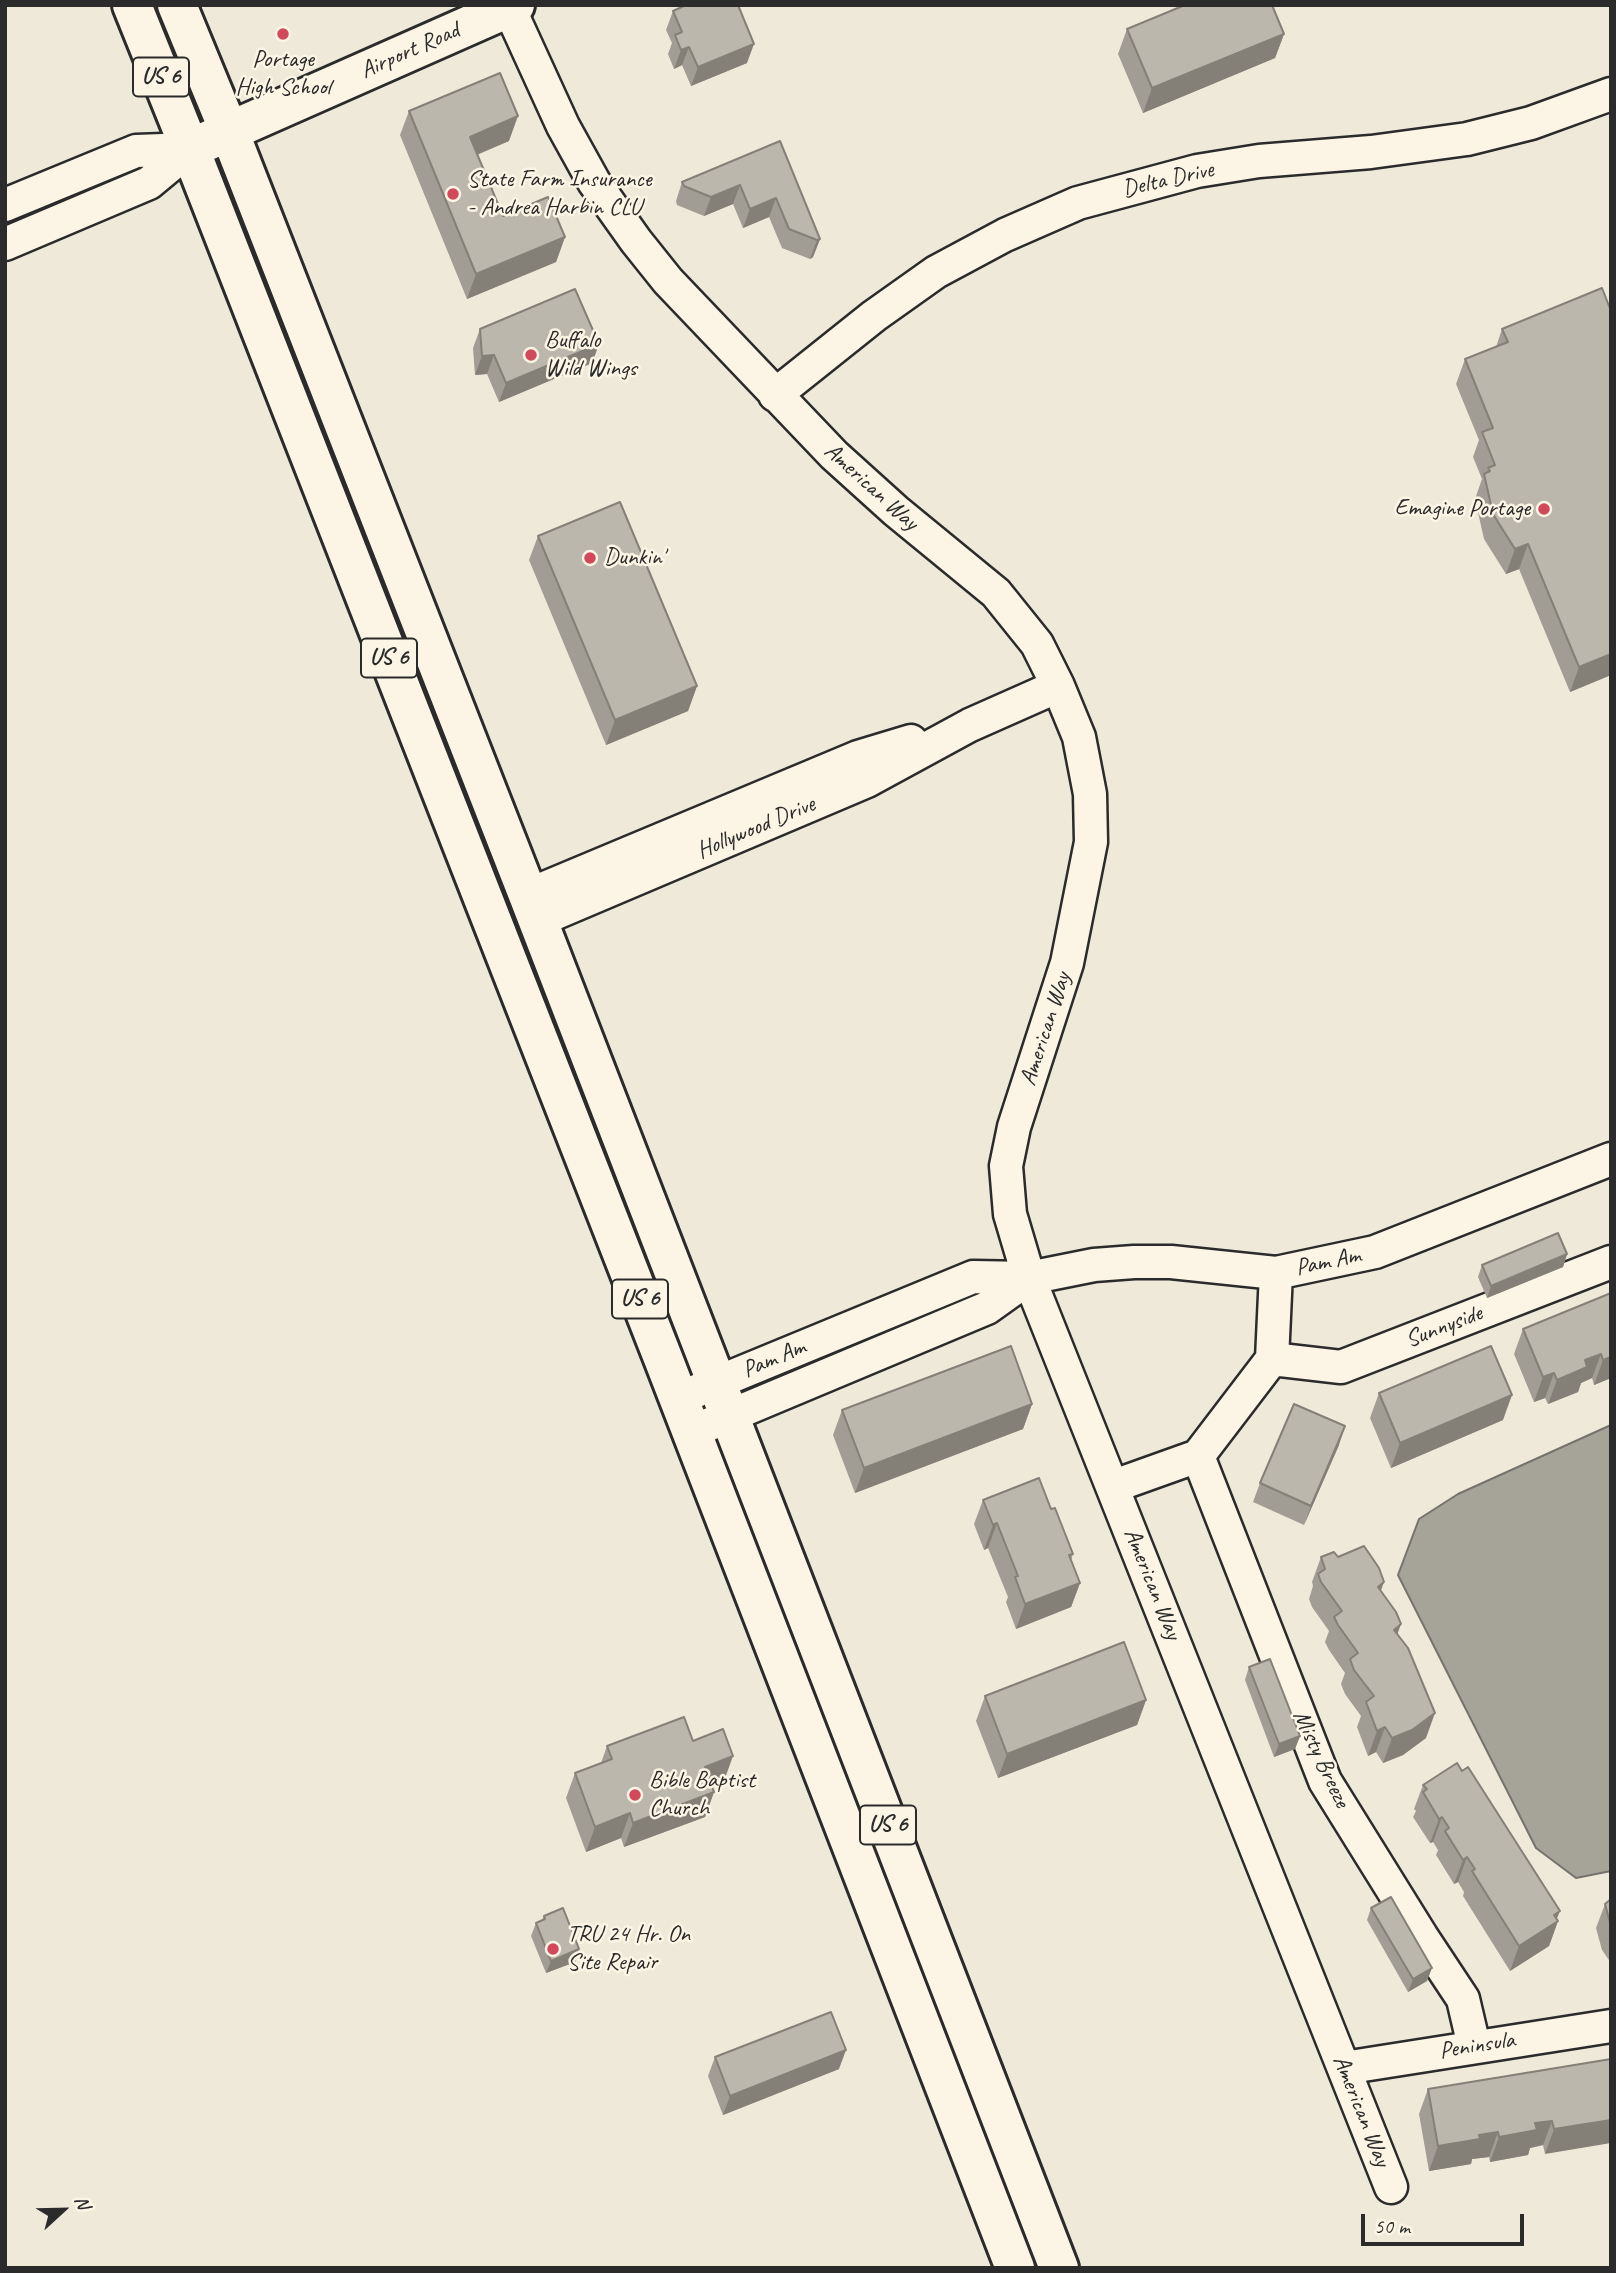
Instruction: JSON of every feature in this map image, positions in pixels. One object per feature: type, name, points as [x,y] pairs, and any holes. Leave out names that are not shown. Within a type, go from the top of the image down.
[{"type":"main road","name":"US 6","points":[[132,5],[685,1416],[1015,2268]]},
{"type":"main road","name":"US 6","points":[[177,5],[229,131],[532,908],[1059,2268]]},
{"type":"main road","name":"Airport Road","points":[[190,149],[512,6]]},
{"type":"street","name":"American Way","points":[[512,6],[563,126],[594,182],[636,241],[668,281],[834,455],[885,502],[996,593],[1037,644],[1079,737],[1090,794],[1091,842],[1082,899],[1067,963],[1014,1127],[1006,1166],[1010,1214],[1029,1278],[1391,2187]]},
{"type":"street","name":"Delta Drive","points":[[775,395],[874,316],[936,272],[1005,235],[1078,203],[1197,172],[1259,160],[1371,152],[1467,139],[1531,123],[1611,94]]},
{"type":"street","points":[[5,205],[136,151],[190,149]]},
{"type":"street","points":[[5,244],[149,183],[190,149]]},
{"type":"street","name":"Hollywood Drive","points":[[532,908],[867,781],[970,724],[1058,686]]},
{"type":"street","name":"Pam Am","points":[[685,1416],[972,1277],[1029,1278],[1094,1265],[1134,1262],[1171,1262],[1276,1273],[1375,1252],[1611,1159]]},
{"type":"street","name":"Sunnyside","points":[[1272,1359],[1341,1367],[1611,1262]]},
{"type":"street","points":[[1114,1486],[1198,1456],[1272,1359],[1276,1273]]},
{"type":"street","name":"Misty Breeze","points":[[1198,1456],[1325,1781],[1463,1999],[1474,2046]]},
{"type":"street","name":"Peninsula","points":[[1344,2068],[1611,2025]]},
{"type":"shaded area","points":[[1611,1425],[1611,1871],[1576,1878],[1536,1848],[1398,1575],[1419,1519],[1458,1494]]},
{"type":"building","points":[[686,5],[738,5],[754,44],[698,67],[689,47],[681,50],[675,35],[682,32],[673,11]]},
{"type":"building","points":[[1185,5],[1272,5],[1284,34],[1152,88],[1127,29]]},
{"type":"building","points":[[500,73],[518,116],[470,137],[503,216],[548,197],[565,237],[476,274],[409,111]]},
{"type":"building","points":[[780,141],[820,239],[789,229],[776,198],[750,209],[740,185],[711,197],[684,186],[682,182]]},
{"type":"building","name":"Emagine Portage","points":[[1602,288],[1611,311],[1611,654],[1579,667],[1528,544],[1515,549],[1493,514],[1484,474],[1490,471],[1488,468],[1495,465],[1482,432],[1493,428],[1465,359],[1508,342],[1502,329]]},
{"type":"building","name":"Buffalo Wild Wings","points":[[575,289],[599,344],[506,383],[494,355],[482,356],[480,329]]},
{"type":"building","points":[[620,502],[697,686],[615,720],[538,536]]},
{"type":"building","points":[[1558,1233],[1567,1254],[1491,1286],[1482,1265]]},
{"type":"building","points":[[1611,1293],[1611,1357],[1603,1360],[1601,1354],[1585,1360],[1587,1367],[1557,1380],[1554,1373],[1543,1377],[1523,1329]]},
{"type":"building","points":[[1011,1346],[1032,1404],[864,1468],[842,1410]]},
{"type":"building","points":[[1491,1346],[1512,1395],[1400,1443],[1379,1393]]},
{"type":"building","points":[[1294,1404],[1345,1426],[1311,1506],[1260,1483]]},
{"type":"building","points":[[1039,1478],[1051,1509],[1055,1508],[1073,1554],[1069,1555],[1080,1583],[1025,1604],[1015,1577],[1018,1576],[997,1523],[993,1525],[983,1500]]},
{"type":"building","points":[[1364,1546],[1379,1568],[1384,1582],[1378,1587],[1401,1624],[1394,1630],[1408,1648],[1435,1713],[1412,1730],[1392,1738],[1385,1727],[1377,1731],[1366,1702],[1374,1696],[1354,1670],[1350,1659],[1358,1653],[1338,1625],[1334,1617],[1342,1611],[1318,1574],[1325,1569],[1321,1557],[1334,1552],[1338,1557]]},
{"type":"building","points":[[1124,1642],[1146,1700],[1007,1754],[985,1696]]},
{"type":"building","points":[[1270,1659],[1300,1736],[1279,1744],[1249,1667]]},
{"type":"building","name":"Bible Baptist Church","points":[[684,1717],[693,1741],[723,1729],[733,1756],[705,1767],[714,1792],[633,1823],[630,1813],[595,1827],[575,1773],[612,1759],[607,1746]]},
{"type":"building","points":[[1457,1763],[1462,1771],[1468,1767],[1560,1911],[1554,1915],[1558,1921],[1519,1946],[1472,1871],[1475,1869],[1467,1857],[1463,1860],[1445,1831],[1449,1828],[1442,1817],[1439,1819],[1423,1792],[1427,1789],[1423,1785]]},
{"type":"building","points":[[1391,1897],[1432,1968],[1413,1979],[1371,1908]]},
{"type":"building","points":[[1611,1899],[1611,1926],[1605,1904]]},
{"type":"building","points":[[563,1908],[579,1949],[551,1961],[536,1923],[545,1919],[544,1916]]},
{"type":"building","points":[[831,2012],[846,2050],[730,2096],[715,2057]]},
{"type":"building","points":[[1611,2059],[1611,2120],[1554,2129],[1552,2121],[1535,2123],[1537,2130],[1499,2137],[1498,2132],[1479,2135],[1480,2139],[1438,2146],[1428,2089]]},
{"type":"place","name":"Portage High School","points":[[283,34]]},
{"type":"place","name":"State Farm Insurance - Andrea Harbin CLU","points":[[453,194]]},
{"type":"place","name":"Buffalo Wild Wings","points":[[531,355]]},
{"type":"place","name":"Emagine Portage","points":[[1544,509]]},
{"type":"place","name":"Dunkin'","points":[[590,558]]},
{"type":"place","name":"Bible Baptist Church","points":[[635,1795]]},
{"type":"place","name":"TRU 24 Hr. On Site Repair","points":[[553,1949]]}]
